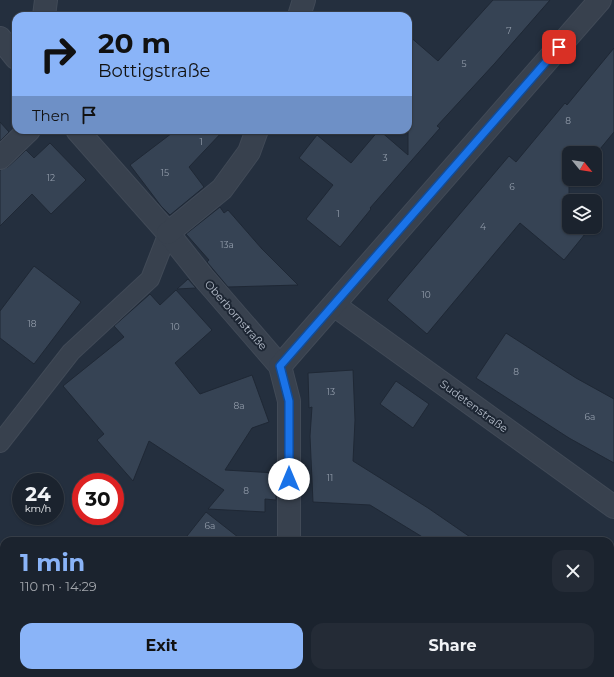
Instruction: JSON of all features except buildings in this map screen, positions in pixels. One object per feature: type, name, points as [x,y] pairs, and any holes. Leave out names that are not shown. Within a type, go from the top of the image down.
[{"type":"street","points":[[44,12],[46,0]]},
{"type":"street","points":[[300,12],[304,0]]},
{"type":"street","points":[[280,366],[600,0]]},
{"type":"street","points":[[0,38],[12,53]]},
{"type":"street","points":[[0,158],[24,134]]},
{"type":"street","name":"Oberbornstraße","points":[[81,134],[168,232],[203,277],[280,366],[289,401],[288,537]]},
{"type":"street","points":[[168,232],[222,189],[249,152],[256,134]]},
{"type":"street","name":"Sudetenstraße","points":[[334,305],[614,506]]},
{"type":"lane","points":[[0,443],[71,352],[150,279],[168,232]]},
{"type":"route","points":[[289,479],[289,401],[280,366],[559,47]]}]
